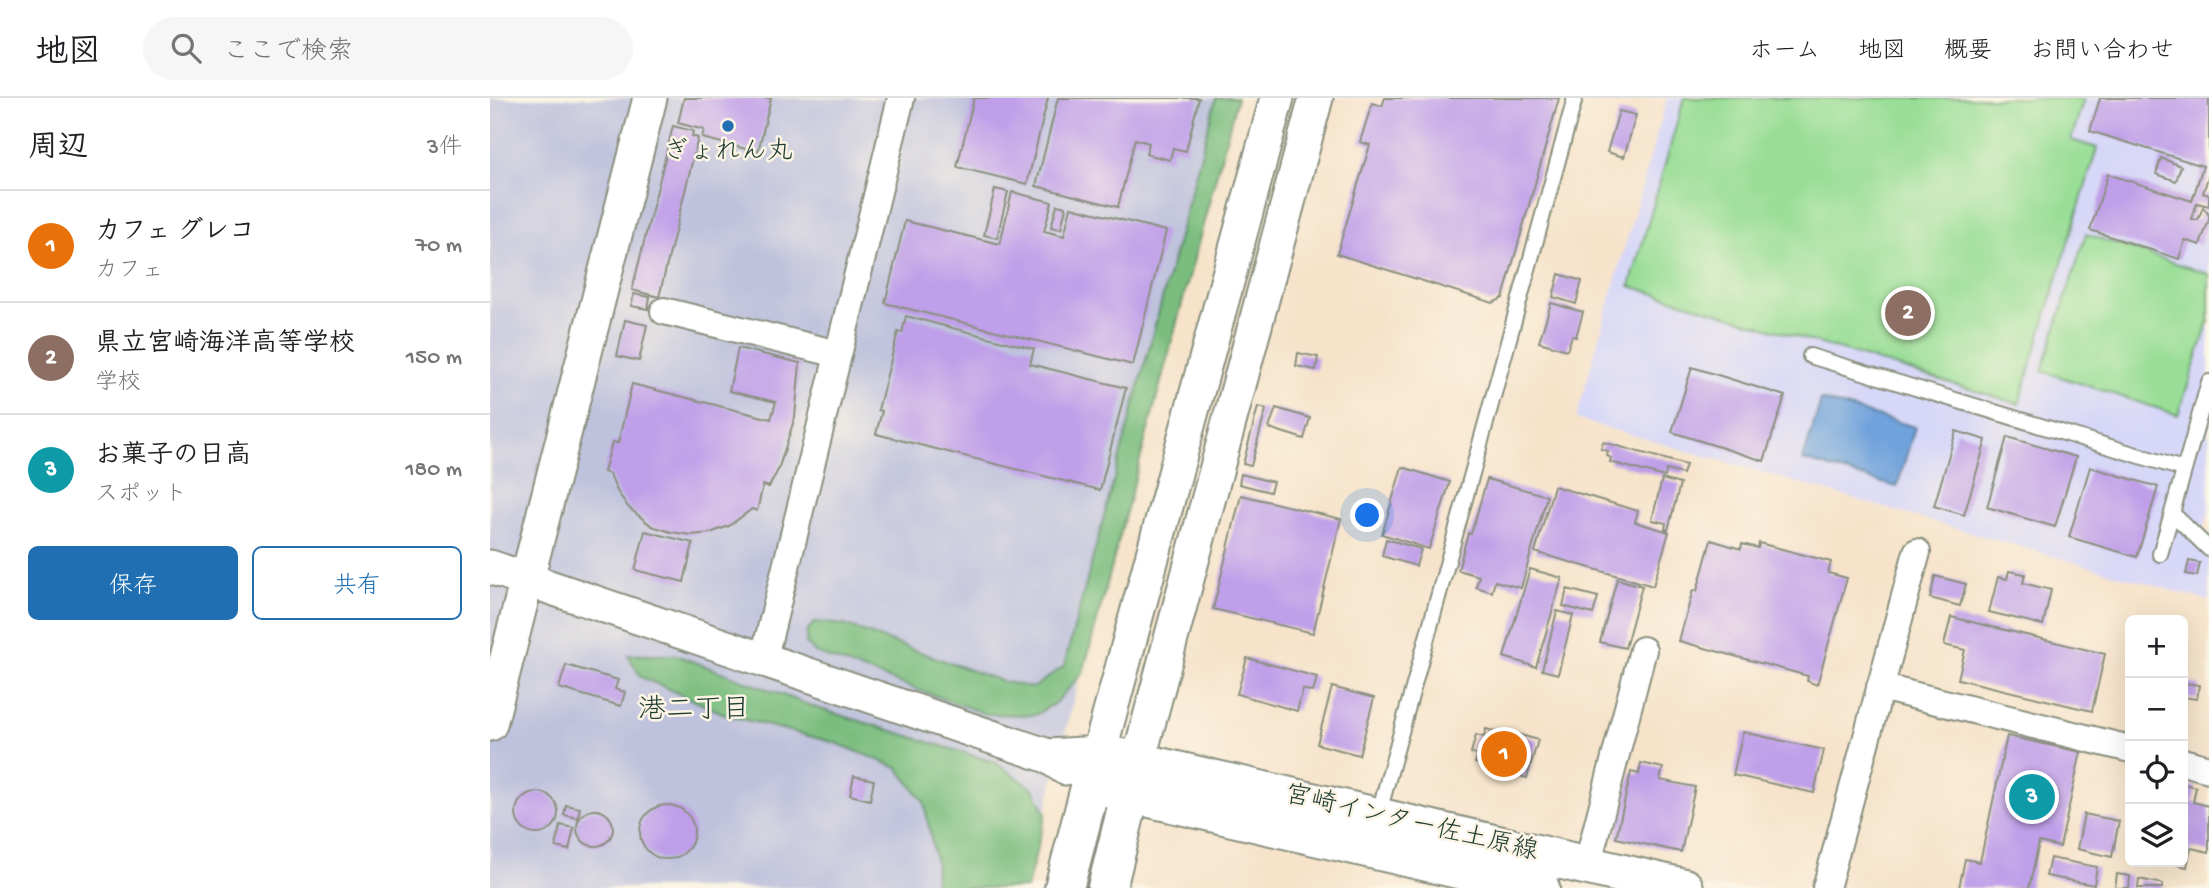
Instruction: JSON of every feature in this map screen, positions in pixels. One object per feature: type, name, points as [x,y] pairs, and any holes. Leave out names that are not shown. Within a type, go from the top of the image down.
[{"type":"main road","name":"宮崎インター佐土原線","points":[[1094,768],[1540,888]]},
{"type":"main road","points":[[1064,888],[1094,768]]},
{"type":"main road","name":"宮崎インター佐土原線","points":[[1134,778],[1378,817],[1684,888]]},
{"type":"main road","points":[[1107,888],[1134,778]]},
{"type":"street","points":[[490,724],[650,98]]},
{"type":"street","points":[[763,661],[901,98]]},
{"type":"street","points":[[490,567],[1048,756],[1094,768],[1277,98]]},
{"type":"street","points":[[1134,778],[1316,98]]},
{"type":"street","points":[[664,311],[838,354]]},
{"type":"street","points":[[1826,888],[1917,552]]},
{"type":"street","points":[[1587,866],[1643,650]]},
{"type":"street","points":[[1880,687],[2125,748]]},
{"type":"street","points":[[2188,763],[2209,769]]},
{"type":"lane","points":[[1378,817],[1576,98]]},
{"type":"lane","points":[[1810,356],[2183,469]]},
{"type":"lane","points":[[2160,554],[2209,382]]},
{"type":"lane","points":[[2172,513],[2209,549]]},
{"type":"shaded area","points":[[490,98],[1222,98],[1027,888],[490,888]]},
{"type":"shaded area","points":[[1667,98],[2100,98],[2090,131],[2203,166],[2192,201],[2108,174],[2090,229],[2178,259],[2185,240],[2200,244],[2209,220],[2209,511],[2203,532],[2209,534],[2209,601],[1576,419]],"holes":[[[1693,367],[1784,396],[1764,461],[1672,432]],[[2008,437],[2076,457],[2055,527],[1987,507]],[[2090,467],[2158,487],[2137,557],[2070,537]]]},
{"type":"green space","points":[[1216,98],[1237,98],[1083,673],[1055,703],[1035,715],[986,714],[815,653],[806,643],[807,631],[815,622],[844,625],[1001,681],[1033,688],[1064,666]]},
{"type":"green space","points":[[1684,98],[2084,98],[2071,140],[2097,148],[2019,404],[1630,286]]},
{"type":"green space","points":[[2086,234],[2209,274],[2209,321],[2178,415],[2042,371]]},
{"type":"green space","points":[[628,655],[676,655],[817,708],[994,762],[1034,789],[1046,813],[1027,888],[935,888],[936,864],[924,802],[898,768],[836,743],[727,715],[641,677]]},
{"type":"water","points":[[1821,400],[1915,427],[1897,487],[1803,460]]},
{"type":"building","name":"ぎょれん丸","points":[[684,98],[771,98],[758,152],[702,138],[704,130],[678,123]]},
{"type":"building","points":[[974,98],[1048,98],[1027,184],[957,167]]},
{"type":"building","points":[[1058,98],[1199,98],[1186,151],[1173,148],[1170,160],[1146,154],[1149,143],[1135,139],[1118,207],[1036,186]]},
{"type":"building","points":[[1385,98],[1559,98],[1503,298],[1493,303],[1337,254],[1370,145],[1360,142],[1372,103],[1382,106]]},
{"type":"building","points":[[2100,98],[2209,98],[2209,174],[2203,193],[2209,195],[2209,206],[2197,203],[2192,219],[2198,220],[2203,207],[2209,220],[2200,245],[2185,240],[2179,259],[2090,230],[2108,174],[2192,201],[2203,166],[2090,131]]},
{"type":"building","points":[[1619,111],[1636,115],[1624,157],[1607,152]]},
{"type":"building","points":[[673,126],[693,131],[692,136],[698,138],[659,297],[632,290]]},
{"type":"building","points":[[2161,158],[2181,166],[2176,181],[2156,174]]},
{"type":"building","points":[[995,189],[1008,192],[997,238],[984,235]]},
{"type":"building","points":[[1012,192],[1052,202],[1044,231],[1064,236],[1071,207],[1166,231],[1133,365],[885,303],[905,221],[1000,244]]},
{"type":"building","points":[[1057,205],[1066,207],[1061,229],[1051,227]]},
{"type":"building","points":[[1559,274],[1582,281],[1576,304],[1553,297]]},
{"type":"building","points":[[634,294],[650,297],[648,309],[631,306]]},
{"type":"building","points":[[1551,303],[1583,312],[1576,337],[1572,336],[1567,350],[1539,342]]},
{"type":"building","points":[[906,316],[1034,349],[1030,364],[1126,388],[1100,490],[876,434],[882,411],[878,410],[898,332],[902,333]]},
{"type":"building","points":[[625,320],[647,325],[639,361],[617,356]]},
{"type":"building","points":[[738,348],[800,363],[795,417],[778,470],[769,487],[763,485],[757,511],[752,509],[729,526],[710,533],[691,535],[652,526],[629,508],[617,491],[610,474],[604,472],[612,442],[618,443],[632,384],[771,419],[776,402],[729,391]]},
{"type":"building","points":[[1298,353],[1318,357],[1316,370],[1296,366]]},
{"type":"building","points":[[1692,367],[1785,396],[1764,461],[1672,432]]},
{"type":"building","points":[[1258,407],[1266,409],[1251,466],[1243,464]]},
{"type":"building","points":[[1276,408],[1310,418],[1304,439],[1269,428]]},
{"type":"building","points":[[1956,431],[1986,440],[1964,515],[1934,506]]},
{"type":"building","points":[[2007,437],[2076,457],[2055,527],[1987,507]]},
{"type":"building","points":[[1603,442],[1686,465],[1683,474],[1666,470],[1665,477],[1610,462],[1608,451],[1601,449]]},
{"type":"building","points":[[1402,467],[1450,482],[1429,549],[1382,534]]},
{"type":"building","points":[[2090,467],[2158,487],[2137,557],[2069,537]]},
{"type":"building","points":[[1241,474],[1273,482],[1270,492],[1239,484]]},
{"type":"building","points":[[1487,479],[1547,496],[1521,588],[1495,581],[1492,592],[1476,587],[1479,576],[1458,570]]},
{"type":"building","points":[[1662,479],[1680,484],[1668,530],[1665,529],[1666,523],[1652,520]]},
{"type":"building","points":[[1554,486],[1638,511],[1635,522],[1669,532],[1653,586],[1535,552]]},
{"type":"building","points":[[1241,495],[1341,519],[1313,633],[1213,609]]},
{"type":"building","points":[[645,531],[693,543],[684,582],[635,570]]},
{"type":"building","points":[[1386,539],[1421,549],[1416,566],[1382,556]]},
{"type":"building","points":[[1711,540],[1741,549],[1742,544],[1758,548],[1759,543],[1831,562],[1828,573],[1847,578],[1817,685],[1807,681],[1808,676],[1679,641]]},
{"type":"building","points":[[2189,561],[2200,563],[2197,576],[2186,574]]},
{"type":"building","points":[[1530,569],[1562,578],[1536,667],[1504,657]]},
{"type":"building","points":[[2009,571],[2025,574],[2023,583],[2051,590],[2043,625],[1989,612],[1998,577],[2007,579]]},
{"type":"building","points":[[1935,576],[1966,584],[1960,606],[1930,598]]},
{"type":"building","points":[[1617,579],[1642,586],[1625,648],[1600,642]]},
{"type":"building","points":[[1567,589],[1598,597],[1593,614],[1563,606]]},
{"type":"building","points":[[1557,611],[1573,615],[1558,674],[1542,670]]},
{"type":"building","points":[[1951,617],[2105,654],[2092,711],[1958,679],[1965,650],[1944,645]]},
{"type":"building","points":[[1247,658],[1317,677],[1313,692],[1303,689],[1297,711],[1237,694]]},
{"type":"building","points":[[566,665],[618,680],[615,689],[625,692],[621,706],[559,688]]},
{"type":"building","points":[[2188,683],[2199,685],[2197,699],[2188,698]]},
{"type":"building","points":[[1332,687],[1374,698],[1359,755],[1317,744]]},
{"type":"building","points":[[1486,729],[1506,735],[1507,731],[1538,740],[1527,778],[1475,763],[1478,755],[1471,753],[1476,735],[1484,737]]},
{"type":"building","points":[[1743,732],[1824,750],[1814,793],[1733,775]]},
{"type":"building","points":[[2007,736],[2081,752],[2060,847],[2039,842],[2029,888],[1959,888],[1965,859],[1980,862]]},
{"type":"building","points":[[1641,763],[1663,768],[1660,780],[1695,787],[1681,852],[1616,838],[1631,772],[1639,774]]},
{"type":"building","points":[[854,776],[874,780],[870,800],[850,795]]},
{"type":"building","points":[[2188,785],[2196,787],[2193,802],[2209,806],[2209,852],[2191,848],[2188,862]]},
{"type":"building","points":[[537,792],[552,798],[558,813],[552,828],[537,834],[522,828],[516,813],[522,798]]},
{"type":"building","points":[[566,805],[580,808],[578,818],[564,815]]},
{"type":"building","points":[[672,805],[682,809],[690,817],[694,832],[690,847],[682,855],[662,859],[652,855],[644,847],[640,827],[644,817],[652,809]]},
{"type":"building","points":[[595,810],[607,816],[613,828],[607,840],[595,846],[583,840],[577,828],[583,816]]},
{"type":"building","points":[[2084,814],[2119,821],[2112,857],[2077,849]]},
{"type":"building","points":[[560,825],[574,828],[569,850],[556,847]]},
{"type":"building","points":[[2050,858],[2097,867],[2094,885],[2046,876]]},
{"type":"building","points":[[2117,874],[2130,876],[2129,888],[2115,888]]},
{"type":"building","points":[[2139,879],[2163,884],[2162,888],[2138,888]]},
{"type":"place","name":"ぎょれん丸","points":[[728,126]]},
{"type":"place","name":"県立宮崎海洋高等学校","points":[[1908,313]]},
{"type":"place","name":"カフェ グレコ","points":[[1504,754]]},
{"type":"place","name":"お菓子の日高","points":[[2032,797]]},
{"type":"district","name":"港二丁目","points":[[694,711]]}]
